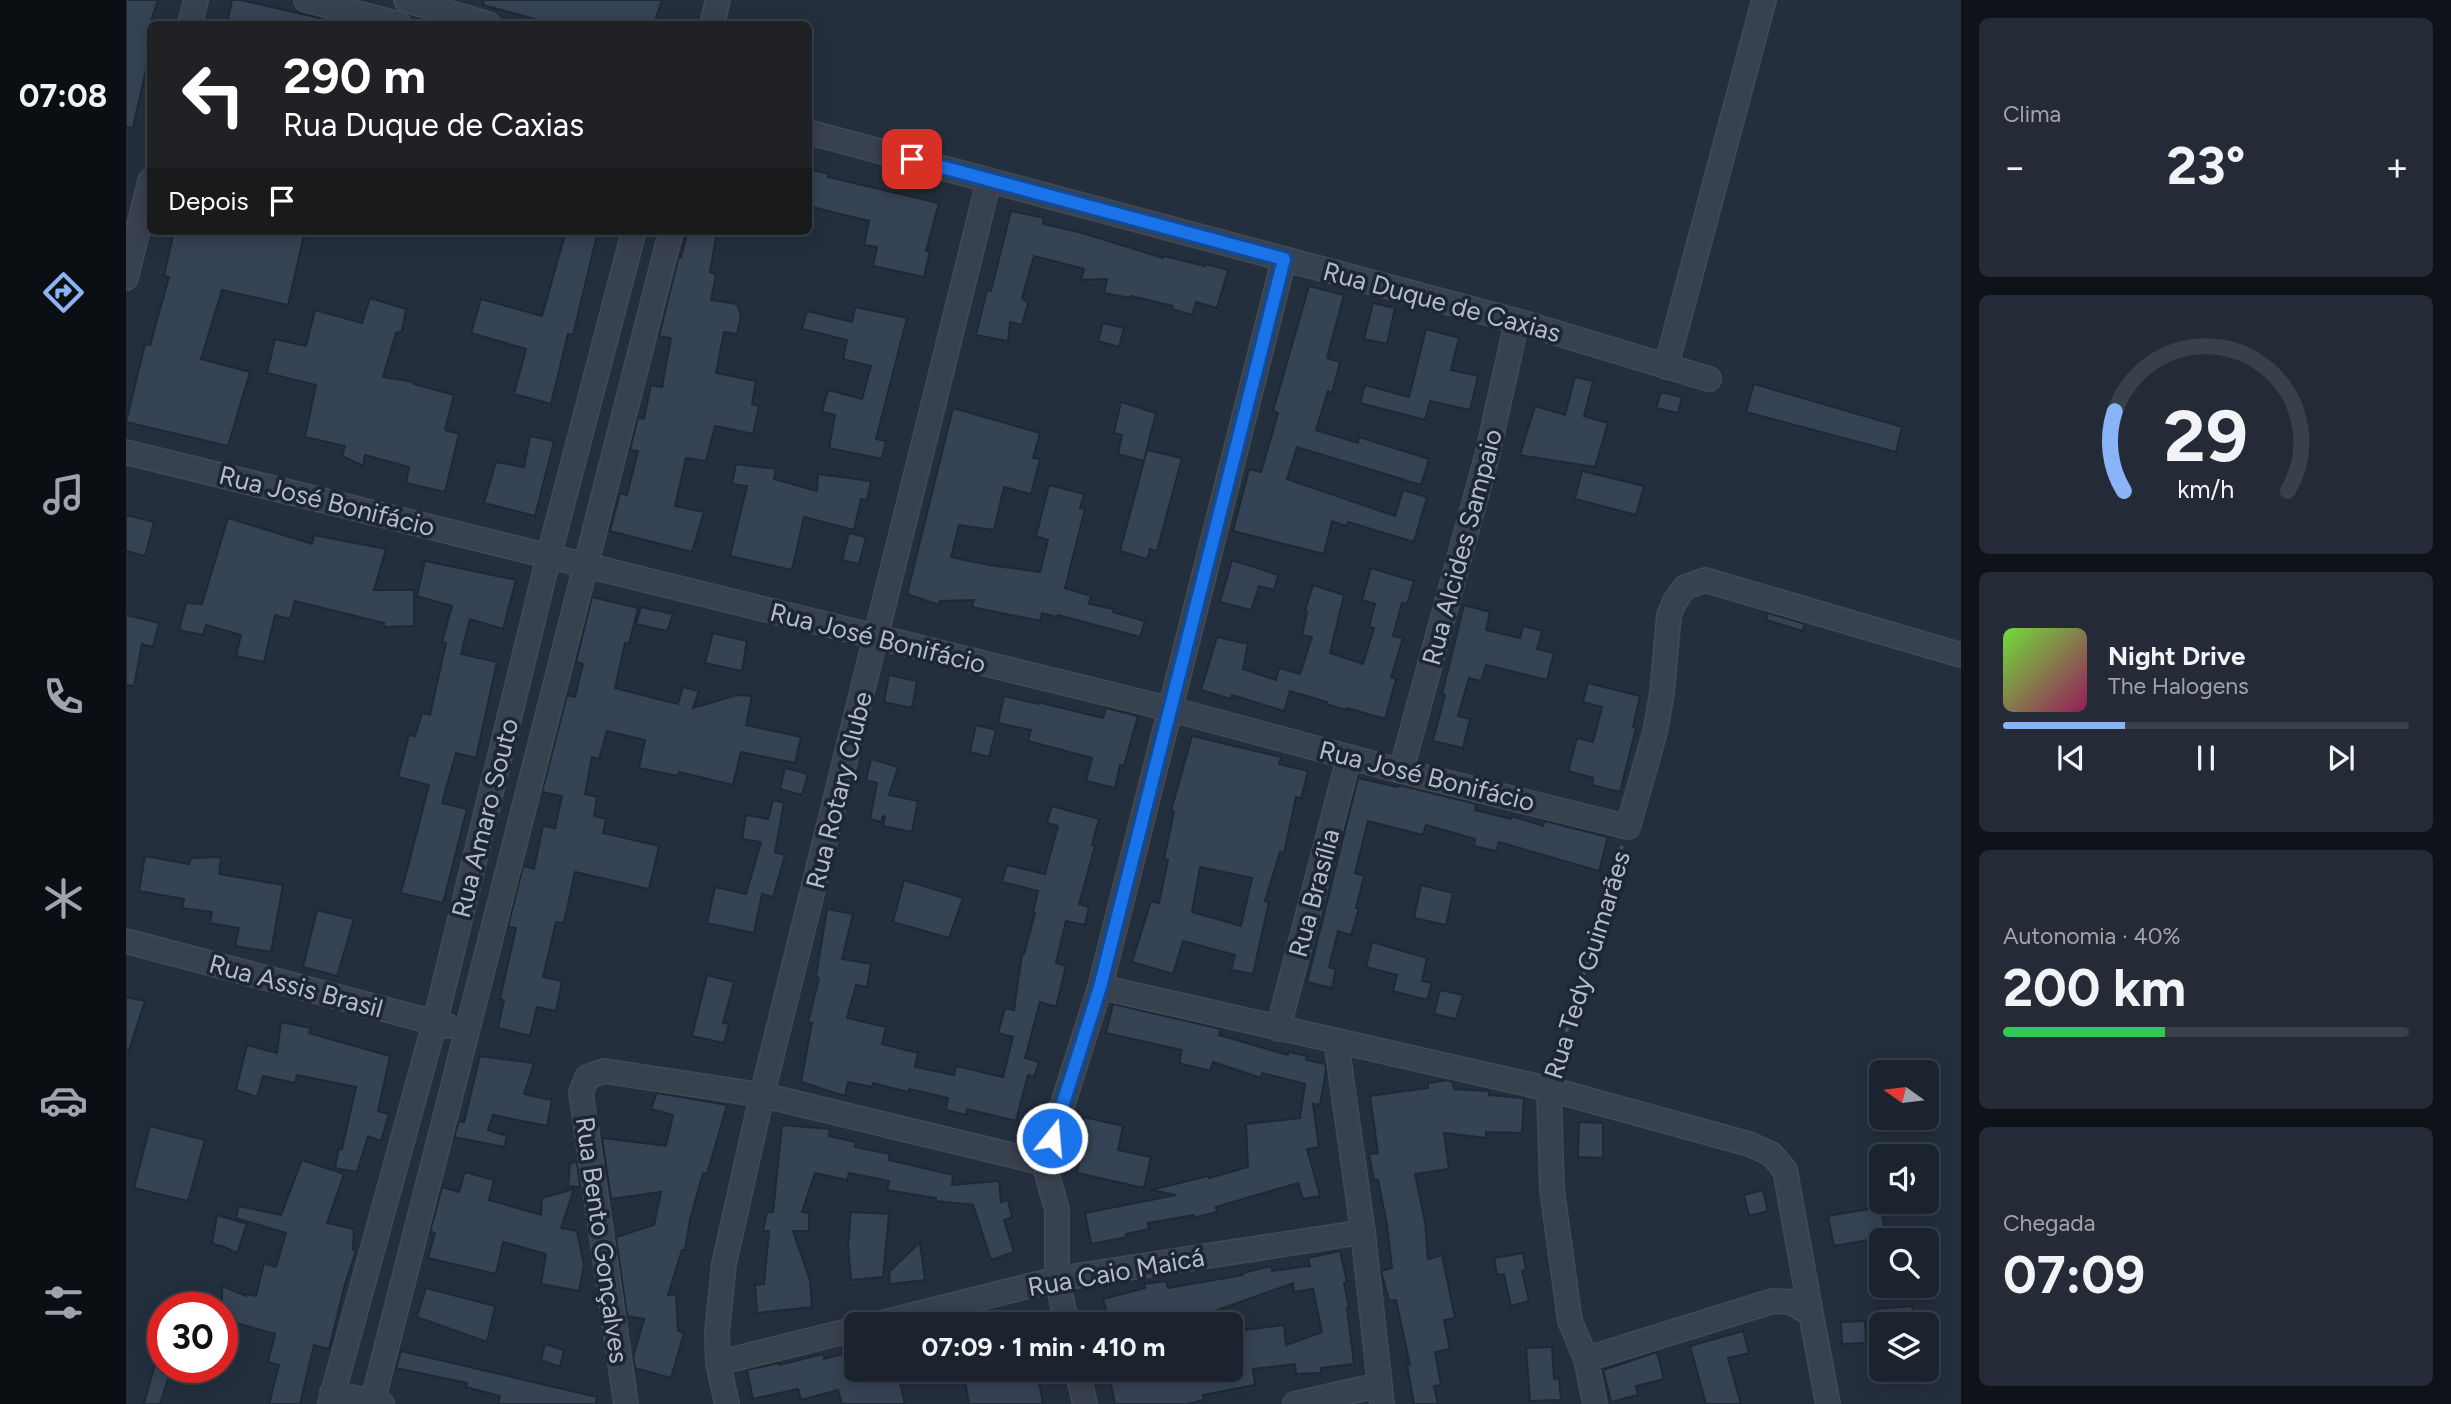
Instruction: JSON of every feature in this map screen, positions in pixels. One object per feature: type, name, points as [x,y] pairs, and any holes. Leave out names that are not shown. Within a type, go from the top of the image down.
[{"type":"street","points":[[191,21],[196,0]]},
{"type":"street","points":[[306,0],[391,15]]},
{"type":"street","points":[[406,0],[478,21]]},
{"type":"street","points":[[713,21],[718,0]]},
{"type":"street","points":[[1666,367],[1764,0]]},
{"type":"street","name":"Rua Duque de Caxias","points":[[812,133],[1517,321],[1709,379]]},
{"type":"street","name":"Rua Rotary Clube","points":[[727,1404],[718,1363],[717,1332],[724,1264],[762,1095],[989,180]]},
{"type":"street","points":[[126,278],[147,193]]},
{"type":"street","name":"Rua Amaro Souto","points":[[331,1398],[435,1022],[549,555],[633,235]]},
{"type":"street","name":"Rua Amaro Souto","points":[[376,1403],[466,1030],[670,235]]},
{"type":"street","points":[[1064,1312],[1057,1279],[1057,1210],[1044,1163],[1100,987],[1284,259]]},
{"type":"street","name":"Rua Alcides Sampaio","points":[[1401,772],[1487,456],[1517,321]]},
{"type":"street","name":"Rua José Bonifácio","points":[[126,452],[1170,709],[1401,772],[1628,827]]},
{"type":"street","name":"Rua Tedy Guimarães","points":[[1628,827],[1655,732],[1666,631],[1675,601],[1685,587],[1705,580],[1961,655]]},
{"type":"street","name":"Rua Brasília","points":[[1278,1029],[1349,757]]},
{"type":"street","name":"Rua Assis Brasil","points":[[126,941],[466,1030]]},
{"type":"street","points":[[1100,987],[1549,1089],[1749,1144],[1771,1154],[1785,1170],[1828,1404]]},
{"type":"street","points":[[1295,1404],[1380,1394],[1363,1232],[1336,1041]]},
{"type":"street","name":"Rua Bento Gonçalves","points":[[626,1404],[581,1093],[587,1077],[604,1071],[762,1095]]},
{"type":"street","name":"Rua Tedy Guimarães","points":[[1549,1089],[1552,1190],[1570,1321],[1586,1359],[1595,1404]]},
{"type":"street","points":[[762,1095],[1044,1163]]},
{"type":"street","name":"Rua Caio Maicá","points":[[924,1312],[1057,1279],[1363,1232]]},
{"type":"street","points":[[1586,1359],[1773,1300],[1791,1302],[1811,1314]]},
{"type":"street","points":[[718,1363],[844,1332]]},
{"type":"street","points":[[1080,1382],[1085,1404]]},
{"type":"street","points":[[331,1398],[376,1403]]},
{"type":"path","name":"Rua Tedy Guimarães","points":[[1549,1089],[1628,827]]},
{"type":"building","points":[[126,0],[158,0],[151,21],[147,21],[147,65],[133,128],[126,127]]},
{"type":"building","points":[[232,0],[319,18],[318,21],[228,21]]},
{"type":"building","points":[[484,0],[662,0],[655,21],[542,21],[483,5]]},
{"type":"building","points":[[812,170],[829,174],[828,177],[939,203],[926,251],[930,251],[924,277],[873,266],[877,247],[864,245],[869,221],[812,207]]},
{"type":"building","points":[[1011,211],[1044,218],[1043,224],[1079,232],[1163,258],[1164,256],[1228,270],[1217,308],[1196,302],[1192,315],[1172,309],[1173,306],[1104,293],[1107,279],[1081,280],[1084,269],[1034,256],[1022,298],[1028,303],[1022,325],[1010,322],[1008,341],[976,335],[987,290],[991,291]]},
{"type":"building","points":[[173,235],[304,235],[288,305],[222,290],[201,359],[250,372],[228,446],[126,422],[145,344],[150,345],[169,277],[164,276]]},
{"type":"building","points":[[565,235],[597,235],[573,335],[568,334],[551,404],[514,394],[526,349],[471,333],[481,299],[542,316]]},
{"type":"building","points":[[687,235],[716,235],[710,272],[716,275],[711,300],[737,304],[741,315],[737,334],[724,332],[716,373],[756,381],[752,404],[759,406],[753,434],[715,426],[706,461],[686,458],[675,506],[704,512],[692,552],[610,531],[620,493],[627,495],[638,451],[630,450],[638,417],[644,419],[651,385],[662,387],[671,338],[659,336],[679,256],[681,257]]},
{"type":"building","points":[[1309,286],[1344,295],[1327,358],[1340,362],[1332,393],[1328,391],[1316,430],[1358,443],[1359,437],[1429,459],[1421,485],[1297,447],[1287,479],[1395,516],[1403,490],[1427,497],[1414,542],[1348,522],[1346,526],[1332,521],[1324,554],[1233,531],[1249,469],[1261,472],[1278,413],[1273,411]]},
{"type":"building","points":[[370,298],[406,309],[402,331],[396,333],[383,377],[414,382],[454,395],[445,430],[459,434],[445,492],[406,483],[409,467],[365,455],[363,466],[342,456],[345,446],[305,437],[316,385],[267,373],[275,339],[306,346],[315,310],[362,323]]},
{"type":"building","points":[[1373,303],[1395,308],[1387,344],[1364,339]]},
{"type":"building","points":[[855,307],[907,318],[876,439],[886,441],[882,459],[829,448],[835,415],[822,412],[828,390],[862,399],[871,366],[843,359],[847,340],[802,329],[807,311],[852,322]]},
{"type":"building","points":[[1103,323],[1124,328],[1119,347],[1098,341]]},
{"type":"building","points":[[1426,329],[1459,338],[1451,370],[1478,376],[1470,410],[1430,401],[1425,420],[1360,403],[1365,385],[1409,397]]},
{"type":"building","points":[[1575,377],[1593,381],[1584,416],[1608,423],[1595,467],[1520,455],[1535,406],[1565,415]]},
{"type":"building","points":[[1754,384],[1902,427],[1896,452],[1746,412]]},
{"type":"building","points":[[1661,392],[1682,397],[1678,413],[1656,408]]},
{"type":"building","points":[[1121,402],[1156,413],[1144,460],[1147,450],[1182,458],[1157,551],[1150,549],[1147,559],[1120,551],[1144,461],[1118,454],[1122,435],[1114,433]]},
{"type":"building","points":[[953,408],[1040,433],[1033,458],[1040,459],[1031,494],[1004,487],[994,530],[959,525],[951,557],[1040,572],[1048,540],[1036,536],[1049,485],[1084,494],[1080,508],[1085,509],[1065,588],[1091,596],[1089,604],[1114,609],[1113,612],[1145,621],[1140,637],[1058,615],[1057,617],[1042,613],[1040,621],[972,607],[974,600],[940,601],[939,605],[907,594]]},
{"type":"building","points":[[530,436],[554,441],[535,516],[484,503],[496,462],[524,467]]},
{"type":"building","points":[[736,464],[776,469],[774,479],[817,491],[818,474],[871,481],[867,500],[861,499],[854,530],[804,517],[792,570],[730,556],[747,486],[732,484]]},
{"type":"building","points":[[1582,471],[1644,486],[1636,515],[1575,499]]},
{"type":"building","points":[[126,515],[154,522],[145,556],[126,551]]},
{"type":"building","points":[[228,518],[312,544],[314,535],[386,549],[374,590],[414,590],[414,626],[384,627],[384,623],[295,601],[290,619],[275,615],[264,662],[236,656],[241,635],[206,625],[203,635],[179,630],[186,603],[202,604]]},
{"type":"building","points":[[849,533],[866,537],[859,564],[842,560]]},
{"type":"building","points":[[1232,560],[1278,575],[1274,590],[1259,586],[1251,610],[1220,602]]},
{"type":"building","points":[[425,561],[516,580],[503,629],[470,619],[461,654],[497,662],[476,758],[456,753],[442,803],[467,809],[443,903],[401,893],[429,785],[398,777],[409,735],[415,736],[422,713],[430,715],[446,643],[442,642],[452,606],[417,596]]},
{"type":"building","points":[[1371,568],[1414,581],[1407,604],[1402,603],[1393,636],[1403,638],[1391,677],[1396,679],[1385,719],[1347,708],[1346,710],[1290,691],[1284,711],[1232,695],[1231,699],[1201,690],[1217,637],[1248,644],[1243,669],[1276,680],[1279,668],[1300,674],[1312,637],[1302,635],[1307,612],[1305,611],[1313,585],[1344,595],[1330,653],[1363,664],[1374,628],[1369,627],[1375,604],[1362,600]]},
{"type":"building","points":[[592,597],[638,608],[629,644],[625,643],[615,688],[678,704],[683,687],[699,691],[693,708],[737,695],[752,696],[746,725],[801,737],[795,763],[741,752],[733,785],[679,772],[678,776],[639,768],[645,740],[607,731],[599,759],[592,757],[585,794],[597,797],[594,816],[606,819],[603,833],[659,846],[649,889],[575,872],[564,923],[556,922],[543,977],[562,981],[556,1011],[537,1007],[530,1036],[498,1028],[504,1000],[500,999],[516,928],[508,927],[523,866],[534,869],[543,826],[555,828],[562,796],[542,792],[567,695],[575,697],[583,664],[576,662]]},
{"type":"building","points":[[1464,605],[1490,612],[1486,630],[1520,638],[1523,626],[1542,631],[1537,649],[1554,653],[1547,680],[1486,665],[1481,681],[1469,678],[1458,716],[1470,719],[1463,748],[1433,741]]},
{"type":"building","points":[[641,607],[673,614],[667,631],[636,624]]},
{"type":"building","points":[[1768,613],[1805,624],[1803,631],[1766,620]]},
{"type":"building","points":[[126,615],[159,623],[153,647],[142,644],[134,686],[126,685]]},
{"type":"building","points":[[713,633],[747,641],[742,671],[705,663]]},
{"type":"building","points":[[889,675],[917,681],[912,708],[884,702]]},
{"type":"building","points":[[1588,683],[1640,696],[1633,727],[1636,728],[1620,792],[1592,785],[1593,778],[1568,771],[1577,738],[1593,742],[1602,707],[1583,702]]},
{"type":"building","points":[[1004,696],[1103,718],[1106,708],[1138,716],[1124,766],[1120,765],[1115,788],[1086,781],[1092,758],[1028,741],[1031,730],[998,723]]},
{"type":"building","points":[[976,725],[996,730],[989,757],[970,752]]},
{"type":"building","points":[[1192,736],[1281,757],[1279,764],[1308,771],[1301,799],[1296,797],[1284,853],[1280,852],[1265,901],[1269,902],[1253,974],[1231,970],[1235,955],[1183,941],[1173,974],[1132,962],[1151,901],[1159,903],[1168,860],[1164,859],[1174,812],[1171,811]],"holes":[[[1200,867],[1252,878],[1241,926],[1192,912]]]},
{"type":"building","points":[[871,759],[898,767],[889,795],[918,801],[912,832],[883,826],[883,816],[881,822],[870,819],[877,783],[866,780]]},
{"type":"building","points":[[785,768],[808,774],[802,795],[780,789]]},
{"type":"building","points":[[1358,778],[1476,804],[1475,810],[1511,819],[1511,816],[1543,826],[1545,821],[1608,837],[1599,871],[1499,842],[1496,851],[1474,846],[1475,839],[1426,825],[1423,835],[1368,821],[1355,873],[1364,876],[1356,908],[1359,908],[1351,935],[1338,931],[1329,967],[1336,969],[1332,988],[1307,982]]},
{"type":"building","points":[[773,800],[784,803],[775,852],[785,855],[773,897],[762,894],[754,933],[707,923],[715,887],[746,894],[761,842],[742,839],[746,815],[768,819]]},
{"type":"building","points":[[1052,806],[1099,819],[1092,845],[1095,846],[1079,904],[1089,907],[1085,925],[1066,921],[1056,963],[1066,966],[1056,1007],[1040,1002],[1025,1058],[1039,1062],[1034,1077],[1028,1075],[1016,1121],[967,1109],[966,1115],[946,1110],[948,1098],[909,1089],[908,1092],[873,1083],[872,1087],[848,1082],[845,1096],[801,1082],[812,1023],[808,1022],[819,978],[816,977],[827,909],[853,914],[842,959],[871,964],[867,987],[856,985],[847,1018],[886,1027],[882,1044],[918,1053],[915,1067],[954,1075],[956,1066],[1003,1077],[1013,1037],[998,1033],[1005,1008],[1014,1010],[1022,954],[1035,913],[1038,891],[1002,882],[1007,865],[1045,874],[1058,826],[1047,823]]},
{"type":"building","points":[[145,856],[189,864],[191,858],[221,857],[219,874],[283,885],[271,952],[235,946],[239,928],[210,923],[212,912],[182,908],[184,899],[139,891]]},
{"type":"building","points":[[904,880],[963,898],[949,938],[893,922]]},
{"type":"building","points":[[1421,885],[1453,893],[1446,925],[1414,918]]},
{"type":"building","points":[[317,910],[354,919],[337,976],[303,967]]},
{"type":"building","points":[[1372,942],[1427,958],[1422,981],[1432,983],[1427,1000],[1393,991],[1397,975],[1366,967]]},
{"type":"building","points":[[707,975],[734,982],[723,1023],[729,1024],[724,1043],[692,1036]]},
{"type":"building","points":[[1440,990],[1463,995],[1456,1019],[1434,1014]]},
{"type":"building","points":[[126,997],[145,1001],[129,1050],[126,1049]]},
{"type":"building","points":[[1113,1004],[1221,1029],[1219,1035],[1288,1055],[1289,1052],[1307,1056],[1306,1060],[1325,1064],[1320,1105],[1313,1104],[1319,1147],[1307,1149],[1320,1196],[1303,1199],[1298,1183],[1216,1207],[1217,1212],[1194,1218],[1194,1215],[1148,1223],[1149,1229],[1126,1234],[1127,1237],[1091,1244],[1085,1213],[1176,1195],[1151,1190],[1248,1167],[1246,1124],[1300,1118],[1305,1084],[1262,1073],[1261,1078],[1213,1062],[1210,1071],[1179,1063],[1182,1050],[1106,1033]]},
{"type":"building","points":[[281,1022],[311,1028],[309,1033],[390,1056],[378,1111],[389,1114],[381,1141],[368,1136],[357,1172],[335,1168],[356,1087],[297,1075],[295,1083],[263,1076],[257,1097],[236,1090],[247,1045],[277,1053]]},
{"type":"building","points":[[480,1056],[534,1063],[524,1094],[552,1100],[547,1126],[493,1115],[488,1130],[507,1136],[504,1147],[454,1137],[459,1121],[464,1122]]},
{"type":"building","points":[[1448,1080],[1453,1082],[1454,1089],[1489,1091],[1489,1095],[1524,1098],[1522,1133],[1486,1132],[1486,1138],[1444,1133],[1449,1169],[1415,1174],[1425,1222],[1428,1259],[1442,1255],[1455,1318],[1444,1320],[1450,1349],[1435,1352],[1441,1385],[1434,1386],[1438,1404],[1414,1404],[1407,1365],[1410,1365],[1396,1300],[1389,1301],[1381,1271],[1392,1268],[1378,1180],[1374,1180],[1369,1154],[1378,1153],[1370,1096],[1428,1088],[1428,1083]]},
{"type":"building","points":[[657,1093],[727,1105],[707,1174],[703,1173],[685,1250],[682,1250],[668,1295],[676,1294],[678,1331],[684,1333],[671,1378],[635,1368],[633,1358],[644,1319],[627,1316],[616,1237],[654,1225],[661,1192],[611,1199],[602,1138],[666,1146],[673,1115],[651,1109]]},
{"type":"building","points":[[1084,1117],[1123,1126],[1118,1150],[1151,1157],[1144,1188],[1077,1173],[1085,1137],[1079,1136]]},
{"type":"building","points":[[1579,1122],[1603,1123],[1603,1158],[1578,1157]]},
{"type":"building","points":[[782,1125],[830,1129],[829,1136],[856,1142],[855,1147],[890,1154],[889,1160],[953,1175],[952,1185],[999,1181],[1001,1202],[1008,1200],[1012,1217],[1004,1220],[1014,1252],[991,1260],[973,1205],[936,1201],[936,1198],[887,1190],[889,1181],[849,1173],[847,1180],[815,1173],[802,1212],[809,1213],[809,1231],[793,1231],[810,1280],[812,1307],[757,1313],[755,1285],[764,1284],[769,1231],[763,1231],[767,1212],[773,1212]]},
{"type":"building","points":[[150,1126],[205,1140],[188,1201],[134,1188]]},
{"type":"building","points":[[302,1160],[344,1174],[327,1223],[354,1229],[353,1250],[356,1251],[329,1349],[314,1345],[300,1404],[269,1404],[279,1365],[268,1362],[275,1334],[238,1324],[238,1293],[256,1296],[264,1263],[276,1267],[286,1233],[236,1218],[239,1206],[281,1215]]},
{"type":"building","points":[[577,1162],[580,1187],[568,1186],[570,1163]]},
{"type":"building","points":[[465,1172],[494,1180],[489,1200],[541,1215],[542,1198],[574,1189],[561,1228],[577,1231],[584,1266],[579,1291],[541,1284],[546,1254],[503,1242],[496,1274],[428,1258],[435,1233],[430,1232],[442,1187],[459,1192]]},
{"type":"building","points":[[1763,1190],[1768,1211],[1749,1216],[1744,1195]]},
{"type":"building","points":[[1869,1209],[1869,1214],[1882,1214],[1884,1228],[1869,1228],[1869,1240],[1834,1246],[1828,1216]]},
{"type":"building","points":[[851,1212],[889,1214],[883,1277],[851,1280],[848,1245]]},
{"type":"building","points":[[217,1215],[247,1224],[237,1253],[212,1244]]},
{"type":"building","points":[[920,1242],[925,1280],[890,1284],[889,1272]]},
{"type":"building","points":[[1340,1251],[1347,1282],[1344,1283],[1354,1364],[1321,1368],[1321,1373],[1296,1374],[1295,1364],[1253,1369],[1255,1385],[1203,1395],[1204,1400],[1187,1404],[1115,1404],[1110,1382],[1243,1382],[1243,1330],[1284,1325],[1286,1345],[1322,1332],[1313,1289],[1294,1292],[1293,1283],[1212,1312],[1107,1312],[1103,1299],[1145,1288],[1144,1284],[1166,1281],[1168,1288],[1243,1275],[1271,1266],[1272,1271],[1310,1266],[1308,1258]]},
{"type":"building","points":[[1523,1253],[1526,1270],[1522,1271],[1529,1301],[1511,1306],[1504,1274],[1497,1275],[1494,1258]]},
{"type":"building","points":[[222,1286],[236,1292],[222,1292]]},
{"type":"building","points":[[426,1288],[495,1306],[487,1342],[417,1317]]},
{"type":"building","points":[[1913,1306],[1912,1312],[1876,1312],[1876,1309]]},
{"type":"building","points":[[1865,1321],[1866,1343],[1842,1344],[1841,1322]]},
{"type":"building","points":[[1743,1331],[1749,1353],[1728,1358],[1741,1404],[1706,1404],[1690,1346]]},
{"type":"building","points":[[545,1344],[564,1350],[560,1367],[541,1360]]},
{"type":"building","points":[[1552,1347],[1554,1379],[1559,1378],[1561,1400],[1530,1401],[1526,1348]]},
{"type":"building","points":[[401,1351],[597,1397],[596,1404],[498,1404],[500,1396],[466,1387],[467,1383],[396,1368]]},
{"type":"building","points":[[1657,1352],[1664,1379],[1636,1386],[1638,1395],[1611,1402],[1603,1370]]},
{"type":"building","points":[[823,1354],[824,1359],[844,1354],[844,1382],[900,1382],[905,1404],[842,1404],[838,1390],[801,1400],[798,1389],[753,1399],[747,1370]]},
{"type":"building","points":[[965,1382],[1039,1382],[1043,1404],[969,1404]]},
{"type":"building","points":[[150,1383],[167,1383],[160,1404],[144,1404]]},
{"type":"route","points":[[912,159],[1284,259],[1100,987],[1052,1138]]}]
